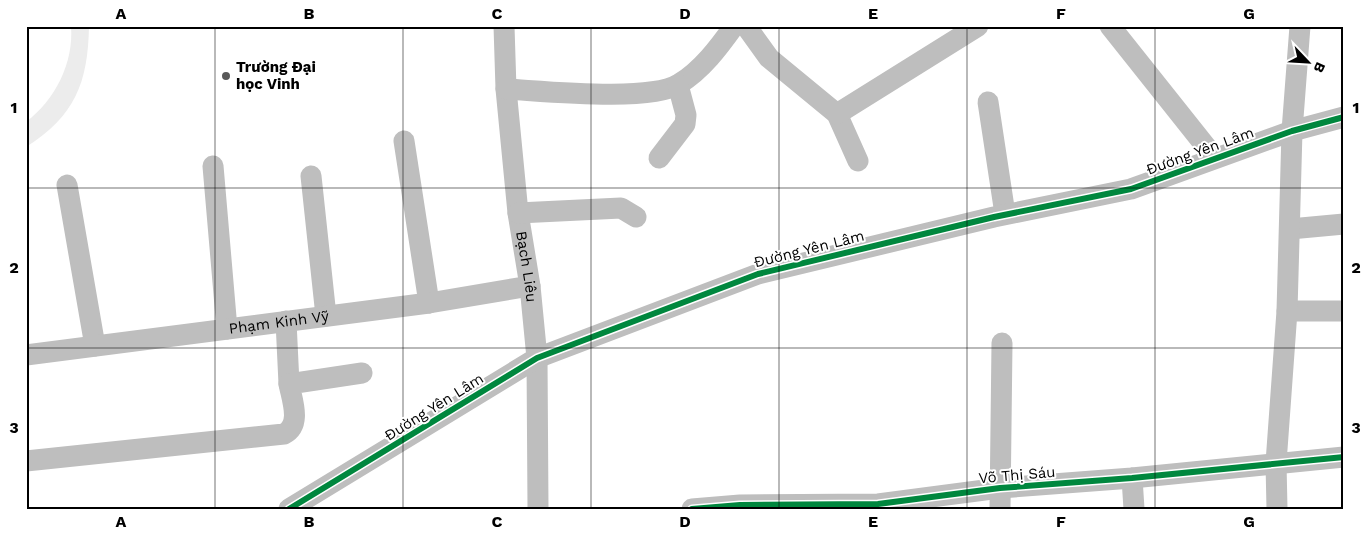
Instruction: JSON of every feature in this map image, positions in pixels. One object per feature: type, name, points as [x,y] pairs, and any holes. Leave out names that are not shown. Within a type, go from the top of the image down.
[{"type":"street","name":"Bạch Liêu","points":[[504,26],[506,89],[518,213],[530,286],[537,358],[538,509]]},
{"type":"street","points":[[506,89],[649,93],[678,85],[698,69],[734,26]]},
{"type":"street","points":[[746,26],[768,58],[837,114],[858,161]]},
{"type":"street","points":[[837,114],[978,26]]},
{"type":"street","points":[[1110,26],[1216,158]]},
{"type":"street","points":[[1277,509],[1276,463],[1287,311],[1292,130],[1300,26]]},
{"type":"street","points":[[659,158],[685,124],[686,115],[678,85]]},
{"type":"street","points":[[988,102],[1005,214]]},
{"type":"street","name":"Đường Yên Lâm","points":[[289,509],[537,358],[758,274],[1005,214],[1131,189],[1292,130],[1344,117]]},
{"type":"street","points":[[404,142],[429,303]]},
{"type":"street","points":[[213,166],[227,329]]},
{"type":"street","points":[[310,176],[326,316]]},
{"type":"street","points":[[68,185],[94,346]]},
{"type":"street","points":[[518,213],[621,208],[636,217]]},
{"type":"street","points":[[1290,229],[1344,224]]},
{"type":"street","name":"Phạm Kinh Vỹ","points":[[26,355],[429,303],[530,286]]},
{"type":"street","points":[[1287,311],[1344,311]]},
{"type":"street","points":[[26,461],[284,434],[292,428],[295,421],[289,384],[286,321]]},
{"type":"street","points":[[1000,498],[1002,343]]},
{"type":"street","points":[[289,384],[362,373]]},
{"type":"street","name":"Võ Thị Sáu","points":[[692,509],[878,506],[1000,498],[1132,478],[1344,457]]},
{"type":"street","points":[[1132,478],[1134,509]]},
{"type":"shaded area","points":[[71,26],[89,26],[86,65],[82,81],[76,96],[56,123],[26,147],[26,122],[46,103],[54,92],[66,67],[71,40]]},
{"type":"cycle path","points":[[289,509],[537,358],[758,274],[994,217],[1131,189],[1292,131],[1344,117]]},
{"type":"cycle path","points":[[692,509],[740,505],[878,504],[1000,488],[1132,478],[1344,457]]},
{"type":"place","name":"Trường Đại học Vinh","points":[[226,76]]}]
